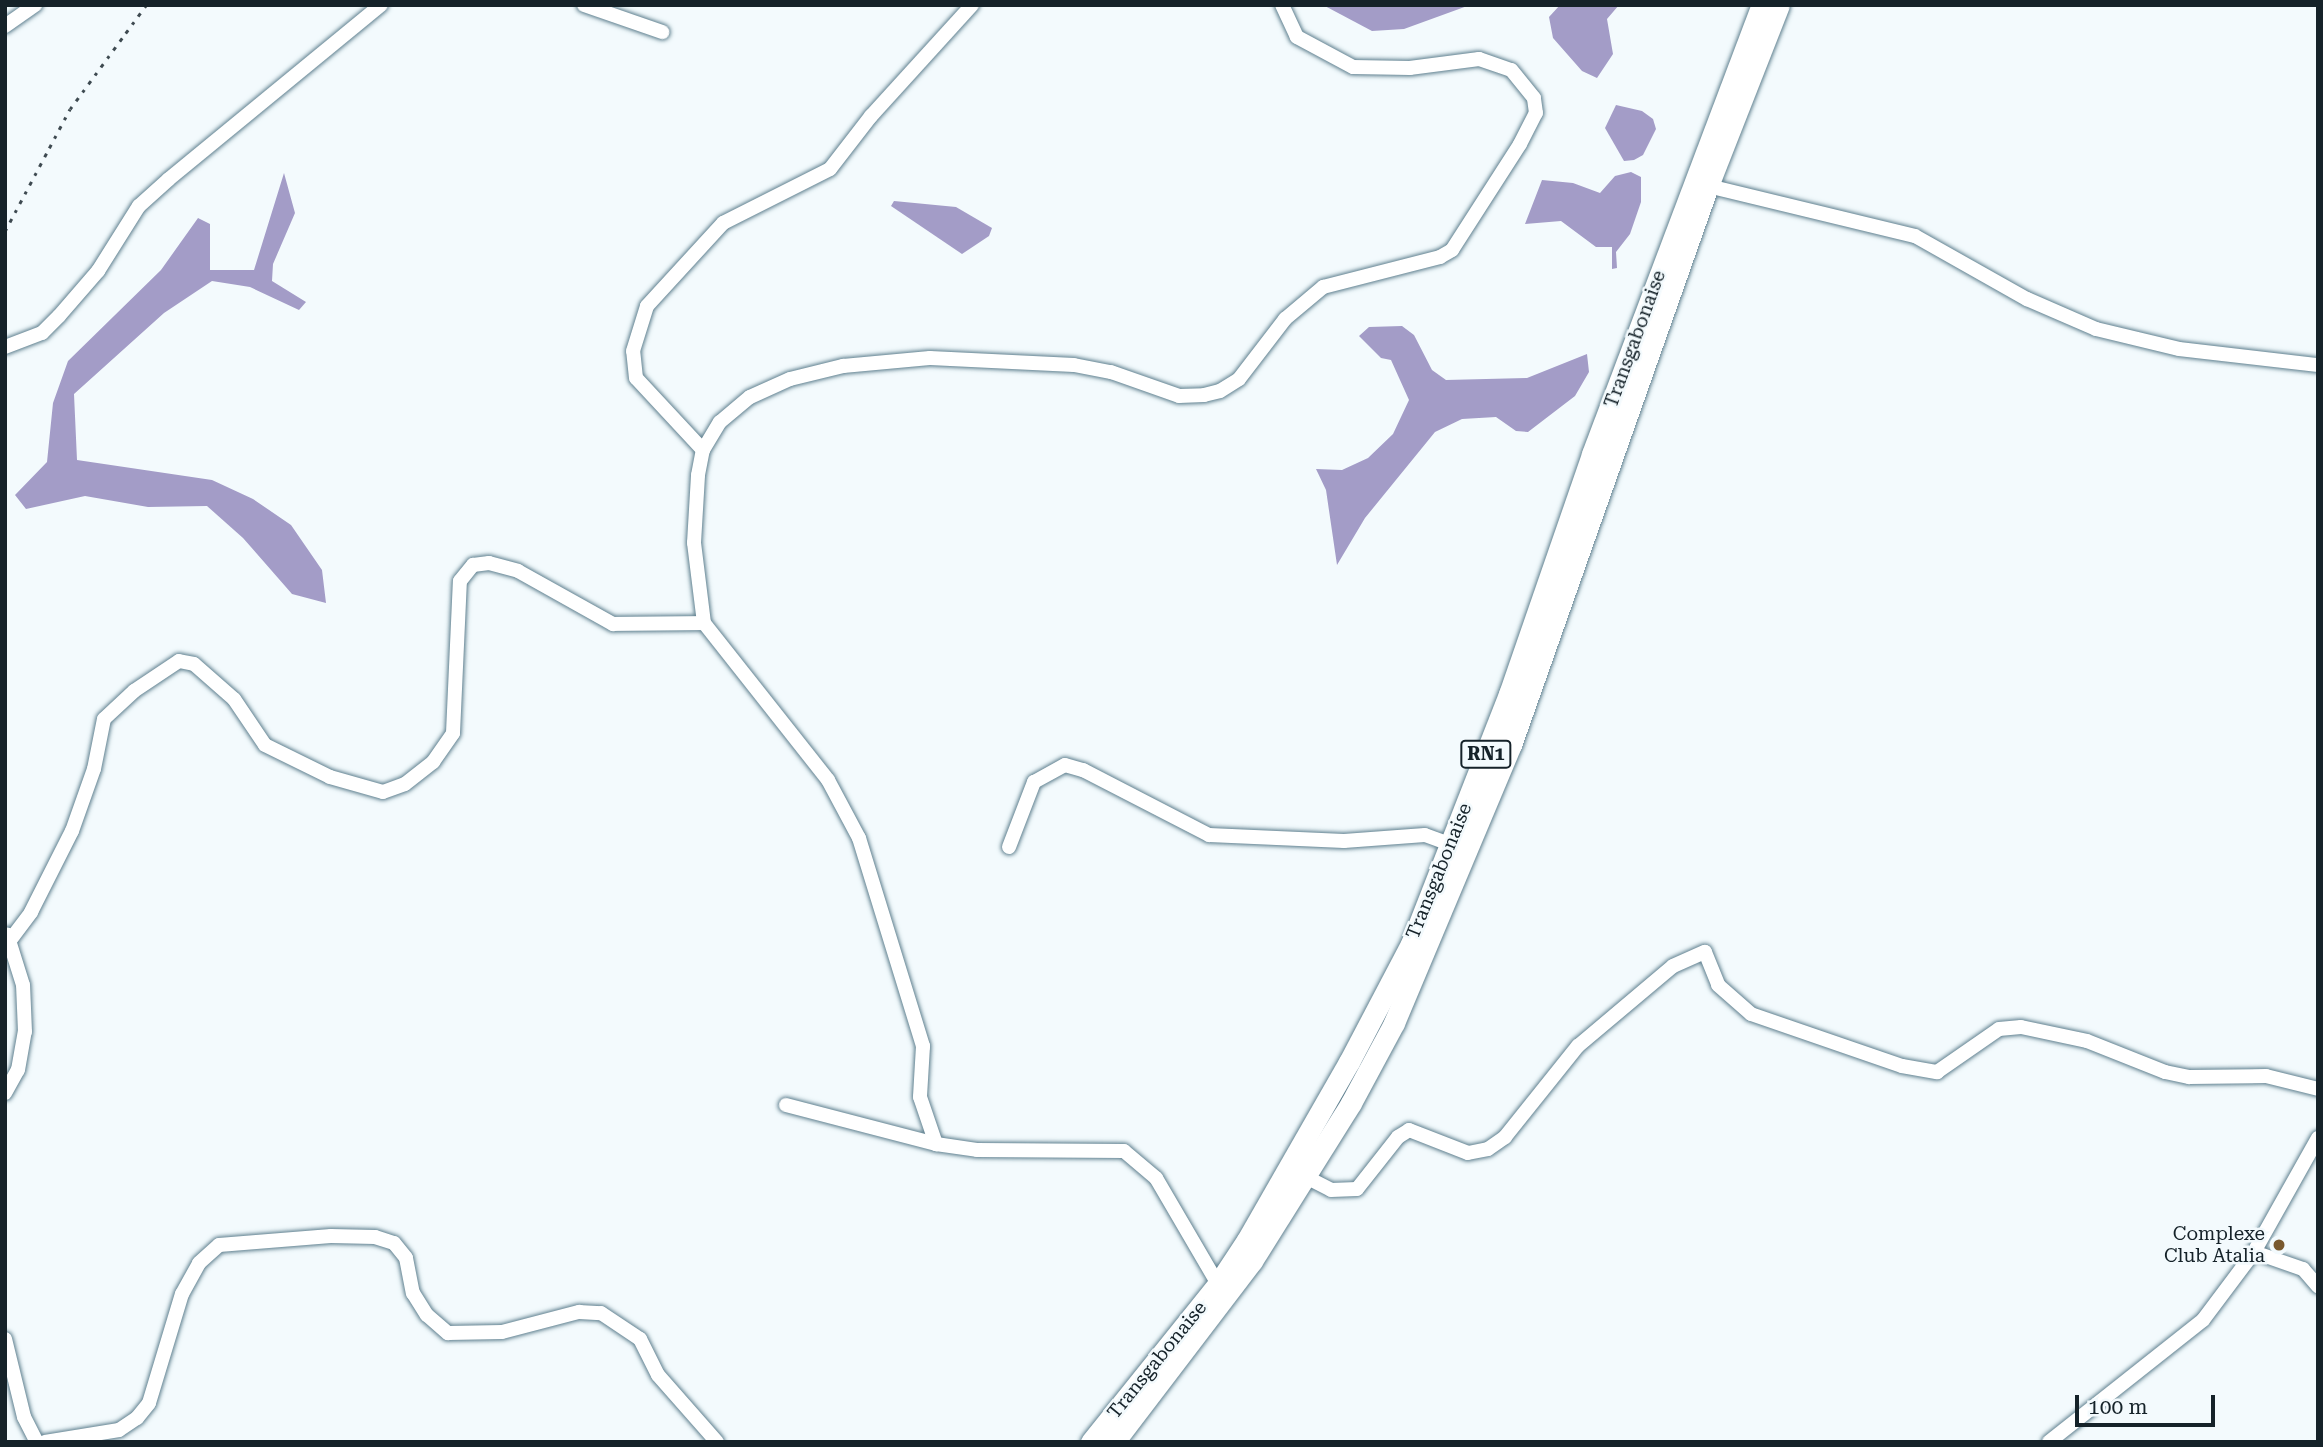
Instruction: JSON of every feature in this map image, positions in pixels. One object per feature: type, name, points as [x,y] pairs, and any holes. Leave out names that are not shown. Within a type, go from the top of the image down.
[{"type":"highway","name":"Transgabonaise","points":[[1114,1442],[1216,1313],[1306,1177],[1384,1043],[1470,848],[1511,745],[1762,5]]},
{"type":"highway","name":"Transgabonaise","points":[[1091,1442],[1218,1284],[1349,1062],[1410,944],[1509,694],[1700,184],[1779,5]]},
{"type":"street","points":[[5,26],[35,5]]},
{"type":"street","points":[[5,347],[42,333],[98,271],[139,206],[381,5]]},
{"type":"street","points":[[584,5],[662,32]]},
{"type":"street","points":[[703,450],[636,378],[633,351],[647,306],[723,223],[830,169],[871,116],[972,5]]},
{"type":"street","points":[[936,1144],[920,1097],[923,1046],[859,838],[828,779],[704,622],[694,542],[703,450],[720,422],[750,397],[790,379],[843,366],[930,358],[1047,363],[1111,372],[1179,396],[1220,391],[1239,379],[1285,319],[1324,287],[1419,263],[1452,250],[1520,144],[1536,113],[1534,98],[1511,70],[1479,59],[1410,68],[1353,67],[1297,37],[1282,5]]},
{"type":"street","points":[[1700,184],[1915,236],[2027,299],[2096,328],[2179,349],[2318,365]]},
{"type":"street","points":[[5,1093],[23,1052],[23,985],[8,936],[31,912],[72,831],[94,769],[104,719],[134,691],[179,661],[194,664],[234,699],[265,745],[330,777],[383,792],[405,784],[433,762],[453,733],[460,581],[473,565],[489,562],[518,570],[613,624],[704,622]]},
{"type":"street","points":[[1009,847],[1034,782],[1065,765],[1083,770],[1209,835],[1344,841],[1425,835],[1450,844]]},
{"type":"street","points":[[1306,1177],[1331,1190],[1357,1189],[1398,1137],[1409,1130],[1468,1153],[1488,1149],[1505,1137],[1578,1046],[1673,965],[1705,952],[1718,985],[1751,1014],[1902,1066],[1937,1072],[1999,1029],[2021,1027],[2087,1041],[2165,1072],[2189,1077],[2266,1076],[2318,1089]]},
{"type":"street","points":[[5,1062],[23,1052]]},
{"type":"street","points":[[786,1105],[936,1144],[977,1150],[1124,1151],[1156,1178],[1218,1284]]},
{"type":"street","points":[[2049,1442],[2203,1320],[2254,1252],[2318,1138]]},
{"type":"street","points":[[45,1442],[119,1430],[137,1418],[149,1403],[182,1294],[200,1263],[219,1245],[364,1237],[394,1243],[406,1258],[413,1293],[427,1315],[448,1333],[502,1332],[579,1312],[601,1314],[629,1329],[658,1375],[717,1442]]},
{"type":"street","points":[[2254,1252],[2303,1269],[2318,1286]]},
{"type":"street","points":[[5,1339],[24,1417],[37,1442]]},
{"type":"shaded area","points":[[1323,5],[1470,5],[1404,29],[1372,31]]},
{"type":"shaded area","points":[[1560,5],[1619,5],[1607,19],[1613,54],[1597,78],[1582,71],[1553,38],[1549,17]]},
{"type":"shaded area","points":[[1616,105],[1642,111],[1653,119],[1656,129],[1643,155],[1634,160],[1624,161],[1605,128]]},
{"type":"shaded area","points":[[1631,172],[1641,177],[1641,202],[1630,234],[1616,252],[1617,268],[1612,269],[1612,247],[1596,247],[1561,221],[1525,224],[1542,180],[1573,183],[1600,193],[1615,176]]},
{"type":"shaded area","points":[[284,173],[295,213],[273,264],[272,281],[306,302],[299,310],[250,287],[212,281],[164,313],[74,394],[77,460],[212,480],[253,499],[291,525],[322,570],[326,603],[292,594],[243,538],[207,506],[148,507],[85,496],[26,509],[15,495],[47,462],[53,403],[68,361],[161,270],[198,218],[210,224],[210,270],[254,270]]},
{"type":"shaded area","points":[[894,201],[956,207],[992,228],[989,236],[962,254],[891,206]]},
{"type":"shaded area","points":[[1402,326],[1414,335],[1432,370],[1446,380],[1527,378],[1587,354],[1589,372],[1575,396],[1528,432],[1516,431],[1496,417],[1462,419],[1435,432],[1365,518],[1337,565],[1326,490],[1316,469],[1342,470],[1368,458],[1393,434],[1409,400],[1391,360],[1381,358],[1359,336],[1369,327]]},
{"type":"railway","points":[[5,231],[70,109],[146,5]]},
{"type":"place","name":"Complexe Club Atalia","points":[[2279,1245]]}]
